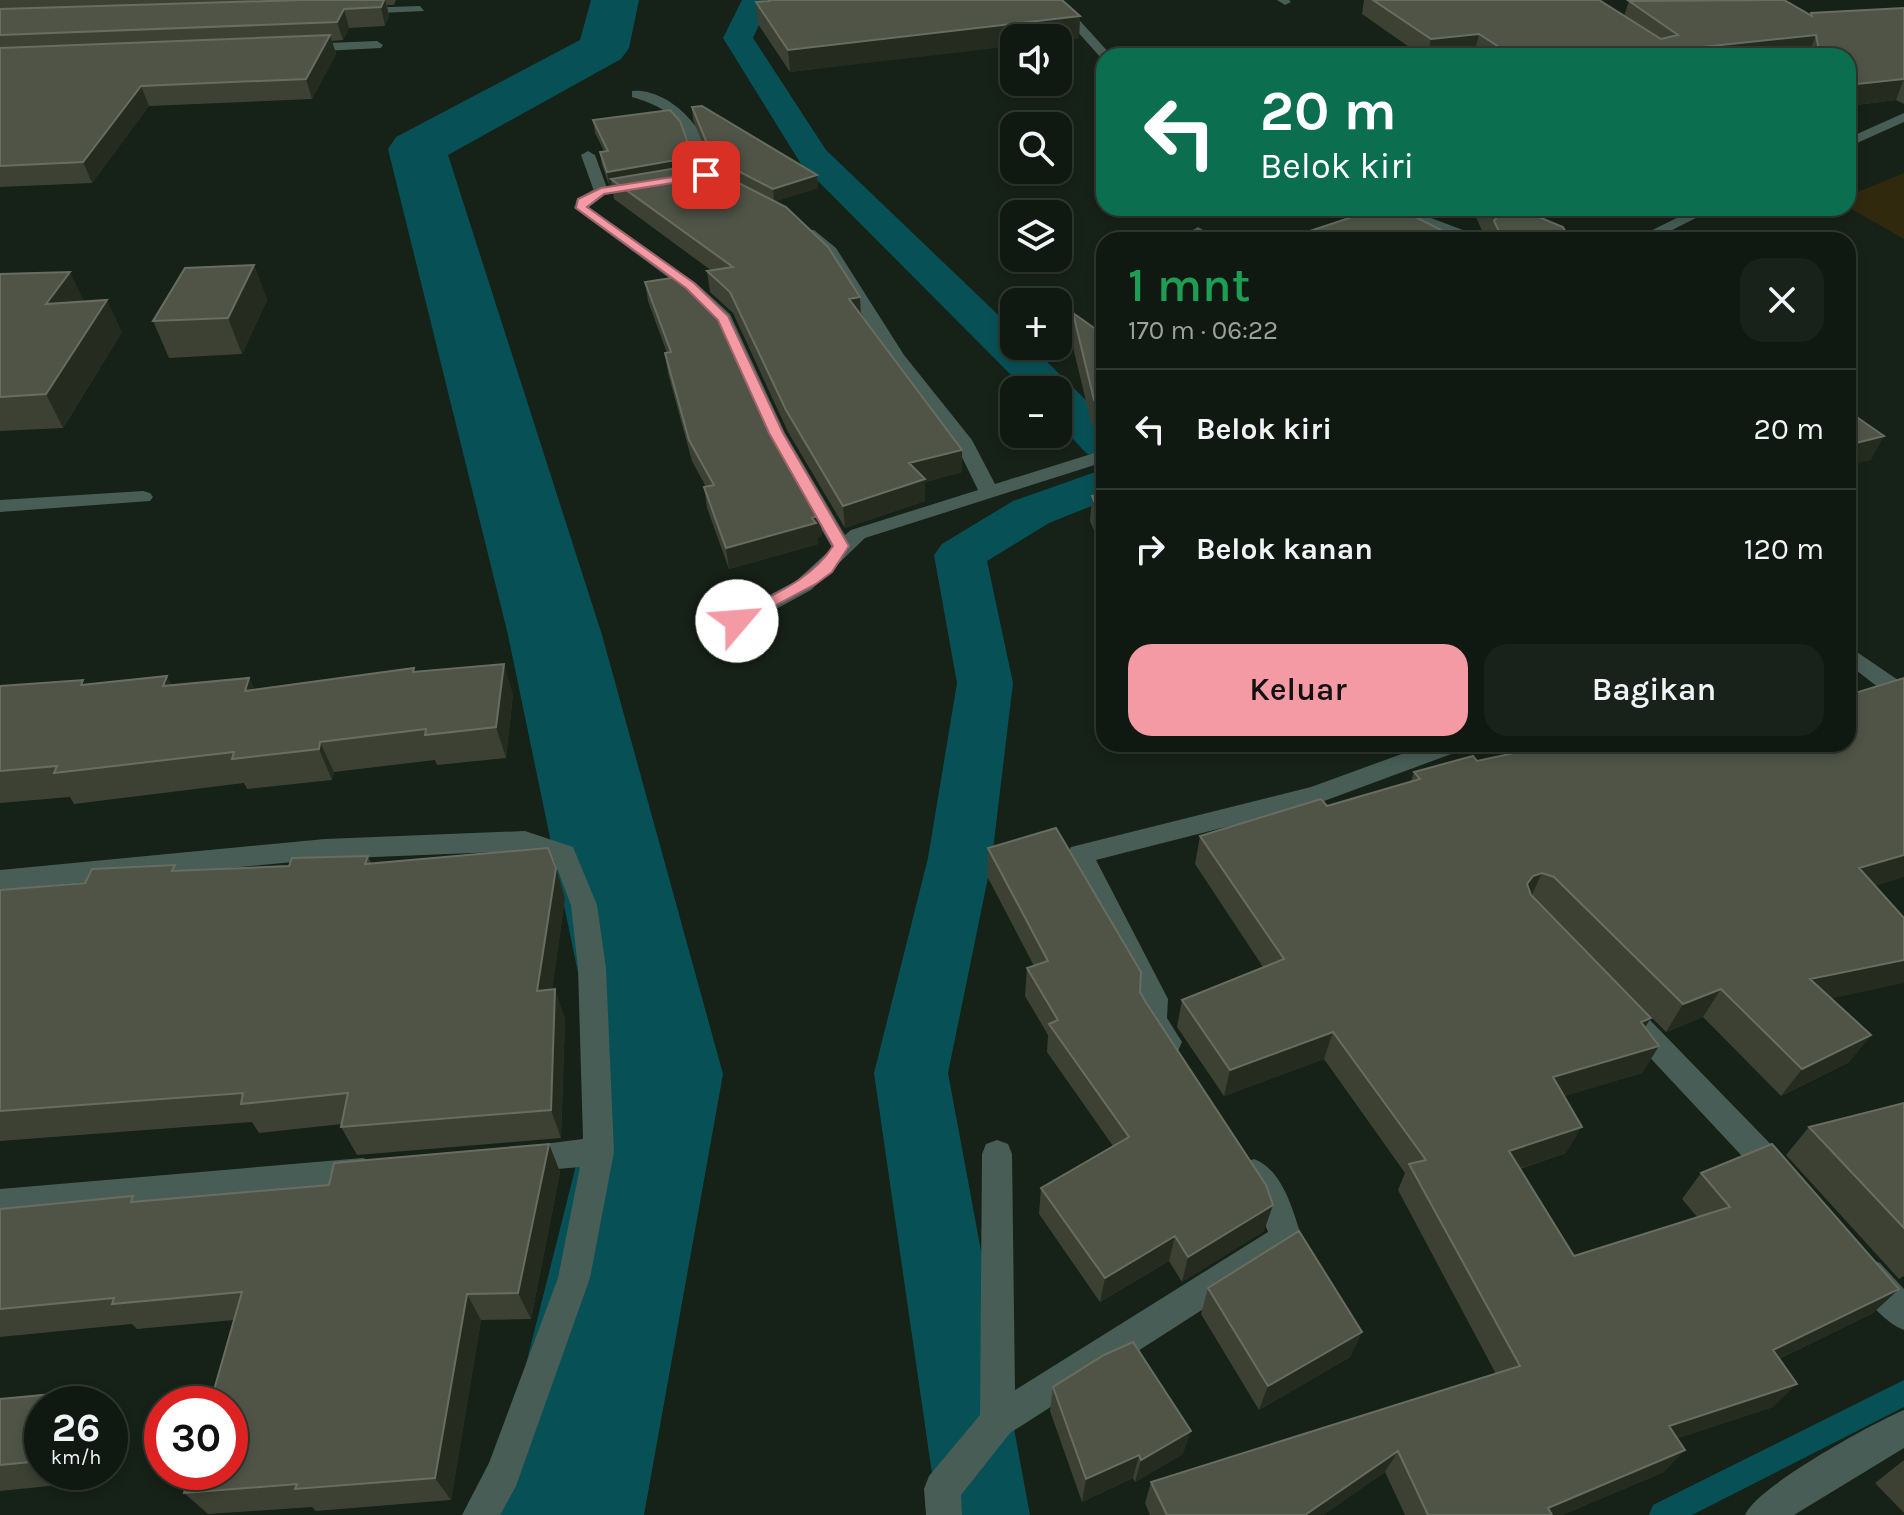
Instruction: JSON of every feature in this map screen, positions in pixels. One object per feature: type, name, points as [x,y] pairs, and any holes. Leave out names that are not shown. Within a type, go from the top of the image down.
[{"type":"street","points":[[1055,0],[1099,48]]},
{"type":"street","points":[[343,12],[420,9]]},
{"type":"street","points":[[283,49],[377,45]]},
{"type":"street","points":[[637,94],[669,103],[680,112],[700,151],[705,178]]},
{"type":"street","points":[[1856,139],[1903,118]]},
{"type":"street","points":[[588,155],[601,191]]},
{"type":"street","points":[[662,181],[601,191],[582,202],[581,208],[690,286],[724,318],[776,433],[841,546]]},
{"type":"street","points":[[1414,216],[1458,232]]},
{"type":"street","points":[[1657,232],[1692,216]]},
{"type":"street","points":[[794,221],[831,251],[897,357],[963,440],[989,492]]},
{"type":"street","points":[[1072,325],[1096,347]]},
{"type":"street","points":[[737,621],[794,592],[826,569],[841,546],[870,530],[1096,459]]},
{"type":"street","points":[[0,506],[143,497]]},
{"type":"street","points":[[1856,659],[1904,696]]},
{"type":"street","points":[[1188,1072],[1153,1020],[1154,999],[1080,854],[1316,795],[1432,752]]},
{"type":"street","points":[[0,880],[386,847],[525,841],[564,854],[584,905],[592,968],[599,1152],[574,1278],[503,1473],[480,1515]]},
{"type":"street","points":[[1612,999],[1797,1195]]},
{"type":"street","points":[[943,1502],[998,1421],[1286,1238],[1274,1203],[1239,1151]]},
{"type":"street","points":[[489,1161],[599,1152]]},
{"type":"street","points":[[997,1154],[998,1421]]},
{"type":"street","points":[[0,1204],[394,1170]]},
{"type":"street","points":[[1851,1254],[1904,1314]]},
{"type":"street","points":[[1763,1515],[1792,1494],[1904,1428]]},
{"type":"shaded area","points":[[1904,173],[1904,239],[1856,212],[1856,193]]},
{"type":"building","points":[[384,0],[381,7],[344,9],[337,22],[0,35],[0,9]]},
{"type":"building","points":[[1062,0],[1080,16],[788,50],[756,2]]},
{"type":"building","points":[[1373,0],[1599,0],[1661,39],[1678,35],[1629,1],[1784,0],[1812,16],[1811,13],[1904,8],[1904,79],[1856,84],[1856,48],[1818,48],[1816,35],[1693,48],[1501,48],[1479,34],[1431,39]]},
{"type":"building","points":[[330,35],[306,79],[141,86],[83,162],[0,166],[0,48]]},
{"type":"building","points":[[702,106],[817,175],[773,189],[713,158],[692,107]]},
{"type":"building","points":[[670,110],[680,121],[693,157],[607,172],[600,152],[608,151],[593,120]]},
{"type":"building","points":[[701,164],[786,207],[828,247],[860,297],[849,299],[962,450],[909,463],[925,479],[843,506],[786,410],[730,292],[707,271],[733,267],[611,179]]},
{"type":"building","points":[[1355,216],[1414,216],[1445,232],[1312,232]]},
{"type":"building","points":[[1498,216],[1536,216],[1563,227],[1566,232],[1499,232],[1494,221]]},
{"type":"building","points":[[254,265],[228,318],[153,321],[185,268]]},
{"type":"building","points":[[70,272],[46,304],[107,300],[46,394],[0,397],[0,274]]},
{"type":"building","points":[[684,276],[712,302],[762,414],[820,515],[812,518],[816,523],[726,548],[704,487],[714,485],[689,440],[665,353],[671,352],[645,282]]},
{"type":"building","points":[[1073,313],[1096,329],[1094,400]]},
{"type":"building","points":[[1856,417],[1884,436],[1856,443]]},
{"type":"building","points":[[504,664],[496,727],[425,735],[426,729],[320,742],[319,749],[232,759],[234,752],[54,773],[57,766],[0,771],[0,686],[83,680],[81,685],[167,676],[163,686],[249,678],[245,691],[414,668],[413,672]]},
{"type":"building","points":[[1904,678],[1904,855],[1859,868],[1904,918],[1904,960],[1810,979],[1871,1035],[1802,1069],[1721,989],[1683,1004],[1554,877],[1542,873],[1533,876],[1527,884],[1531,895],[1651,1018],[1641,1022],[1659,1046],[1553,1077],[1582,1127],[1509,1151],[1574,1256],[1730,1207],[1701,1173],[1772,1144],[1899,1289],[1773,1350],[1797,1384],[1669,1426],[1685,1450],[1548,1508],[1552,1515],[1428,1515],[1398,1451],[1305,1515],[1167,1515],[1151,1482],[1520,1366],[1409,1164],[1426,1160],[1333,1032],[1230,1070],[1182,1000],[1284,959],[1200,836],[1321,799],[1327,806],[1420,779],[1414,772],[1473,756],[1477,761],[1519,752],[1856,752],[1856,693]]},
{"type":"building","points":[[1056,828],[1141,972],[1140,992],[1145,1001],[1266,1185],[1273,1205],[1188,1257],[1175,1236],[1105,1278],[1041,1188],[1129,1137],[1049,1024],[1058,1020],[1027,968],[1048,961],[988,848]]},
{"type":"building","points":[[548,848],[556,868],[537,991],[555,989],[551,1110],[341,1127],[348,1093],[241,1104],[243,1093],[0,1111],[0,890],[85,883],[92,869],[175,865],[172,871],[289,866],[292,858],[368,856],[365,864]]},
{"type":"building","points":[[1904,1103],[1904,1228],[1809,1127]]},
{"type":"building","points":[[549,1144],[518,1293],[467,1294],[435,1478],[295,1489],[297,1484],[248,1488],[248,1386],[215,1386],[242,1292],[112,1304],[114,1298],[0,1309],[0,1209],[133,1196],[131,1202],[329,1185],[334,1163]]},
{"type":"building","points":[[1299,1231],[1362,1332],[1268,1386],[1208,1288]]},
{"type":"building","points":[[1133,1342],[1191,1431],[1141,1460],[1139,1455],[1086,1479],[1053,1387],[1104,1355]]},
{"type":"building","points":[[24,1397],[24,1463],[0,1465],[0,1399]]},
{"type":"building","points":[[185,1490],[222,1490],[184,1493]]},
{"type":"waterway","points":[[566,1515],[661,1074],[555,635],[417,149],[603,48],[615,0]]},
{"type":"waterway","points":[[756,0],[738,38],[813,157],[1037,376]]},
{"type":"waterway","points":[[1072,411],[1096,436]]},
{"type":"waterway","points":[[984,1515],[911,1073],[960,858],[985,683],[960,555],[1031,512],[1096,487]]},
{"type":"waterway","points":[[1663,1515],[1904,1393]]},
{"type":"route","points":[[706,175],[601,191],[589,196],[582,202],[581,208],[648,259],[690,286],[724,318],[776,433],[841,546],[826,569],[810,581],[737,621]]}]
